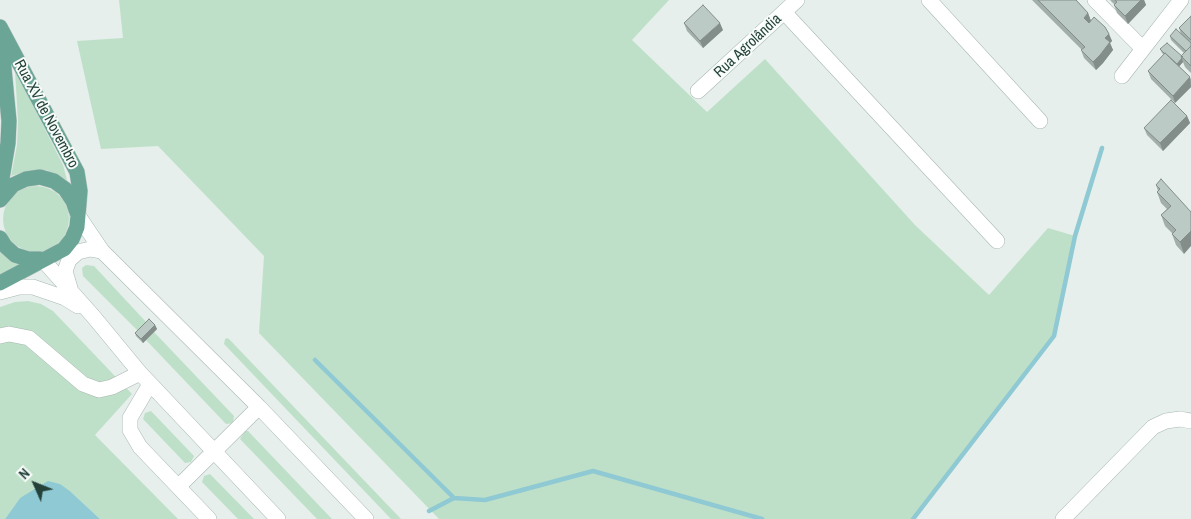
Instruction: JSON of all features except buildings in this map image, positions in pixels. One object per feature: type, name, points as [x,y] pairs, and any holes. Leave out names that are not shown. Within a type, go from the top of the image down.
[{"type":"main road","name":"Rua XV de Novembro","points":[[0,27],[6,69],[9,121],[0,190]]},
{"type":"main road","name":"Rua XV de Novembro","points":[[0,27],[76,172],[80,192],[77,227],[72,239],[64,249],[0,283]]},
{"type":"main road","points":[[0,200],[13,185],[26,179],[40,177],[54,181],[65,189],[74,201],[77,214]]},
{"type":"main road","points":[[0,238],[5,246],[15,254],[28,259],[42,260]]},
{"type":"street","name":"Rua Agrolândia","points":[[698,91],[797,0]]},
{"type":"street","points":[[929,0],[1040,121]]},
{"type":"street","points":[[1095,0],[1143,49]]},
{"type":"street","points":[[1122,76],[1181,0]]},
{"type":"street","points":[[784,12],[997,241]]},
{"type":"street","points":[[77,214],[102,251],[259,407],[366,519]]},
{"type":"street","points":[[71,290],[65,271],[69,260],[78,252],[90,249],[102,251]]},
{"type":"street","points":[[42,260],[71,290],[145,378],[278,519]]},
{"type":"street","points":[[0,292],[19,287],[33,287],[65,298],[93,316]]},
{"type":"street","points":[[0,336],[9,334],[29,338],[83,384],[99,390],[145,378]]},
{"type":"street","points":[[145,378],[130,418],[130,430],[140,447],[209,519]]},
{"type":"street","points":[[178,487],[259,407]]},
{"type":"street","points":[[1063,519],[1153,427],[1180,419],[1191,421]]},
{"type":"green space","points":[[119,0],[669,0],[632,40],[707,112],[765,59],[915,225],[989,295],[1048,228],[1075,236],[1054,336],[913,519],[439,519],[259,333],[264,256],[158,146],[101,149],[77,41],[123,38]]},
{"type":"green space","points":[[15,70],[63,165],[67,180],[46,170],[32,170],[11,176],[17,145],[18,122]]},
{"type":"green space","points":[[36,186],[49,189],[59,196],[66,206],[69,219],[66,232],[59,242],[49,249],[36,252],[23,249],[13,242],[6,232],[3,219],[6,206],[13,196],[23,189]]},
{"type":"green space","points":[[0,251],[24,263],[0,275]]},
{"type":"green space","points":[[86,265],[94,266],[148,324],[140,333],[83,276],[82,268]]},
{"type":"green space","points":[[28,301],[41,304],[53,311],[132,394],[95,435],[178,519],[100,519],[71,492],[20,498],[5,519],[0,519],[0,307],[15,302]]},
{"type":"green space","points":[[154,332],[234,416],[233,423],[226,424],[146,340]]},
{"type":"green space","points":[[227,338],[401,519],[391,519],[224,344]]},
{"type":"green space","points":[[151,411],[194,456],[191,462],[185,463],[143,419],[145,413]]},
{"type":"green space","points":[[245,431],[248,431],[332,519],[317,519],[240,439]]},
{"type":"green space","points":[[210,474],[254,519],[238,519],[202,482],[204,476]]},
{"type":"water","points":[[48,481],[60,484],[71,492],[100,519],[5,519],[20,498]]},
{"type":"waterway","points":[[913,519],[1054,336],[1075,236],[1102,148]]},
{"type":"waterway","points":[[315,360],[454,498]]},
{"type":"waterway","points":[[429,511],[454,498],[485,500],[593,471],[762,519]]}]
